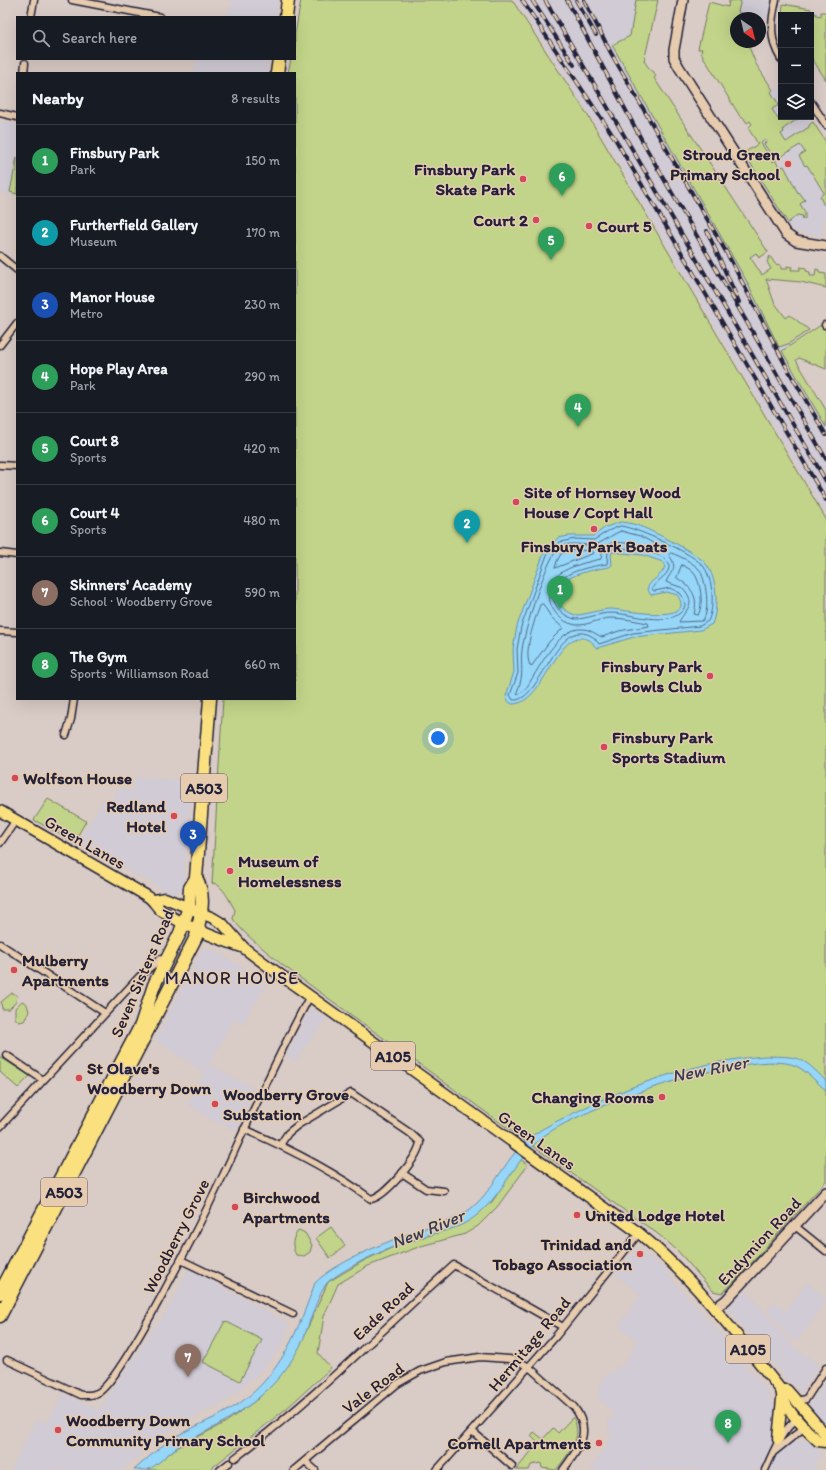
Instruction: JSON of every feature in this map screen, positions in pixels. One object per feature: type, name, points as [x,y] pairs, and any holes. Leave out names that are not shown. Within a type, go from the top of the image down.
[{"type":"highway","points":[[286,16],[288,0]]},
{"type":"highway","points":[[277,72],[279,60]]},
{"type":"highway","name":"Seven Sisters Road","points":[[0,1292],[141,1025],[154,985],[166,962],[189,907],[190,888],[196,878],[210,700]]},
{"type":"highway","name":"Seven Sisters Road","points":[[0,1316],[196,937],[201,913],[202,888],[196,878]]},
{"type":"main road","points":[[683,0],[674,50],[674,58],[678,68],[786,234],[796,241],[826,246]]},
{"type":"main road","name":"Green Lanes","points":[[0,811],[154,900],[160,910],[183,923],[244,948]]},
{"type":"main road","name":"Green Lanes","points":[[154,900],[165,898],[189,907],[223,924],[244,948],[511,1142],[640,1233],[659,1250],[714,1309],[781,1394],[805,1420],[826,1435],[826,1442]]},
{"type":"main road","name":"Endymion Road","points":[[714,1309],[726,1300],[826,1192]]},
{"type":"main road","name":"Green Lanes","points":[[781,1394],[787,1390],[796,1401],[805,1420]]},
{"type":"main road","points":[[778,1439],[781,1394]]},
{"type":"street","points":[[31,16],[34,0]]},
{"type":"street","points":[[72,0],[155,16]]},
{"type":"street","points":[[776,0],[771,19],[771,31],[775,49],[778,54]]},
{"type":"street","points":[[24,72],[25,63]]},
{"type":"street","points":[[814,107],[826,125]]},
{"type":"street","points":[[0,113],[16,117]]},
{"type":"street","points":[[0,256],[16,269]]},
{"type":"street","points":[[0,345],[16,324]]},
{"type":"street","points":[[0,465],[16,466]]},
{"type":"street","points":[[0,553],[16,555]]},
{"type":"street","points":[[0,631],[16,632]]},
{"type":"street","points":[[66,735],[71,719],[74,700]]},
{"type":"street","points":[[0,843],[16,820]]},
{"type":"street","points":[[1,946],[106,1013]]},
{"type":"street","points":[[0,1127],[156,961],[160,959],[166,962]]},
{"type":"street","name":"Woodberry Grove","points":[[7,1360],[81,1395],[92,1395],[100,1392],[136,1342],[181,1260],[259,1096],[310,996]]},
{"type":"street","points":[[6,1055],[44,1080]]},
{"type":"street","points":[[244,1128],[280,1145],[338,1177],[371,1199],[383,1193],[402,1173],[419,1149],[420,1142],[410,1133],[351,1093],[298,1125],[288,1133],[280,1145]]},
{"type":"street","points":[[402,1173],[426,1189],[444,1191]]},
{"type":"street","points":[[795,1226],[826,1251]]},
{"type":"street","name":"Hermitage Road","points":[[437,1470],[529,1367],[640,1233]]},
{"type":"street","points":[[181,1260],[293,1314]]},
{"type":"street","name":"Eade Road","points":[[235,1458],[268,1434],[333,1377],[454,1265],[563,1327]]},
{"type":"street","name":"Vale Road","points":[[294,1470],[397,1384],[420,1371],[446,1362],[480,1357],[509,1359],[529,1367],[574,1407],[582,1420],[584,1435],[579,1446],[563,1470]]},
{"type":"street","points":[[796,1401],[806,1400],[826,1368]]},
{"type":"street","points":[[765,1470],[774,1452],[778,1439],[787,1428],[805,1420]]},
{"type":"street","points":[[774,1452],[805,1420]]},
{"type":"street","points":[[472,1431],[512,1466]]},
{"type":"street","points":[[305,1461],[315,1470]]},
{"type":"street","points":[[220,1470],[229,1463]]},
{"type":"shaded area","points":[[232,0],[278,0],[275,16],[228,16]]},
{"type":"shaded area","points":[[516,0],[636,0],[626,61],[687,160],[766,280],[796,360],[826,410],[826,514],[596,124]]},
{"type":"shaded area","points":[[732,0],[774,0],[770,20],[766,19],[766,12],[738,12],[730,10]]},
{"type":"shaded area","points":[[197,60],[269,60],[266,72],[194,72]]},
{"type":"shaded area","name":"Stroud Green Primary School","points":[[778,87],[778,120],[812,120],[826,142],[826,212],[821,236],[793,231],[744,153],[775,133],[755,102]]},
{"type":"shaded area","points":[[0,121],[16,124],[16,195],[0,192]]},
{"type":"shaded area","points":[[134,777],[193,782],[183,889],[173,894],[77,844],[104,799],[111,802],[120,787],[133,793]]},
{"type":"shaded area","points":[[204,946],[237,964],[267,984],[242,1024],[234,1019],[209,1064],[254,1089],[236,1130],[213,1121],[188,1104],[204,1072],[155,1040]]},
{"type":"shaded area","points":[[311,1008],[326,1019],[295,1061],[287,1055]]},
{"type":"shaded area","points":[[637,1247],[670,1274],[669,1276],[729,1343],[728,1346],[767,1390],[778,1419],[797,1441],[808,1440],[821,1454],[814,1466],[817,1467],[816,1470],[590,1470],[611,1439],[607,1421],[614,1415],[598,1396],[603,1377],[623,1365],[638,1340],[618,1327],[641,1295],[615,1274]]},
{"type":"shaded area","points":[[189,1269],[289,1324],[282,1345],[264,1368],[230,1398],[170,1430],[121,1470],[11,1470],[36,1419],[47,1424],[63,1394],[99,1410],[154,1328],[162,1320]]},
{"type":"shaded area","points":[[807,1283],[826,1298],[826,1300],[797,1342],[786,1333],[767,1311],[775,1302],[785,1311]]},
{"type":"shaded area","points":[[745,1290],[795,1348],[819,1365],[802,1391],[788,1381],[729,1310],[729,1307]]},
{"type":"shaded area","points":[[826,1382],[826,1425],[810,1406],[810,1404]]},
{"type":"green space","points":[[301,0],[512,0],[587,114],[826,519],[826,1181],[735,1281],[722,1293],[713,1291],[677,1250],[658,1234],[520,1137],[281,964],[238,925],[233,919],[235,910],[226,894],[218,885],[214,883],[212,884],[223,700],[296,700],[296,72],[288,72],[291,60],[296,60],[296,28]]},
{"type":"green space","points":[[636,0],[658,0],[644,61],[651,71],[653,71],[656,76],[654,78],[768,252],[759,258],[756,253],[750,257],[762,275],[771,269],[767,262],[770,256],[775,264],[781,265],[781,269],[787,269],[787,266],[792,267],[791,270],[800,270],[800,267],[806,268],[806,271],[810,272],[810,276],[815,276],[816,269],[819,270],[819,273],[826,274],[826,288],[801,282],[766,279],[774,302],[786,318],[790,315],[809,330],[788,344],[779,347],[747,282],[612,45],[630,36]]},
{"type":"green space","points":[[741,0],[738,12],[730,12],[730,48],[749,48],[756,64],[773,90],[771,92],[778,106],[772,109],[778,120],[796,120],[783,129],[784,132],[781,134],[786,142],[809,127],[809,125],[813,122],[826,142],[826,205],[823,204],[820,196],[824,193],[807,165],[805,166],[799,156],[805,152],[800,145],[775,160],[780,168],[784,166],[798,193],[799,192],[805,200],[800,204],[805,212],[805,219],[802,219],[803,216],[797,215],[788,223],[744,153],[758,144],[748,128],[752,124],[750,121],[747,123],[743,117],[741,118],[701,53],[702,49],[698,49],[709,2],[728,7],[729,1]],"holes":[[[766,139],[767,141],[764,144],[775,160],[773,162],[761,143]]]},
{"type":"green space","points":[[783,4],[811,9],[810,12],[782,12]]},
{"type":"green space","points":[[821,12],[826,12],[826,80],[814,62],[814,13],[816,13],[816,15],[821,16]]},
{"type":"green space","points":[[16,162],[16,194],[10,192]]},
{"type":"green space","points":[[821,325],[826,330],[826,369],[799,358],[796,360],[826,410],[826,427],[782,351]]},
{"type":"green space","points":[[48,799],[86,821],[74,842],[34,820]]},
{"type":"green space","points":[[12,993],[17,995],[16,1002],[9,1009],[2,1009],[1,1002]]},
{"type":"green space","points":[[22,1001],[27,1004],[29,1012],[24,1021],[19,1022],[15,1018],[15,1008]]},
{"type":"green space","points":[[0,1057],[30,1076],[18,1088],[0,1072]]},
{"type":"green space","points":[[520,1159],[528,1165],[497,1207],[478,1226],[465,1234],[421,1246],[368,1266],[338,1284],[324,1316],[318,1353],[331,1368],[287,1408],[209,1470],[148,1470],[175,1449],[226,1422],[259,1398],[301,1343],[328,1282],[365,1260],[398,1245],[447,1230],[492,1202]]},
{"type":"green space","points":[[331,1227],[345,1246],[330,1258],[316,1238]]},
{"type":"green space","points":[[299,1230],[305,1233],[312,1245],[310,1252],[304,1256],[296,1255],[293,1248],[295,1236]]},
{"type":"green space","points":[[225,1321],[262,1340],[240,1381],[203,1362]]},
{"type":"green space","points":[[573,1417],[577,1432],[576,1439],[574,1445],[556,1470],[542,1468],[541,1463],[531,1465],[529,1470],[516,1470],[538,1443],[531,1436],[534,1432],[543,1439],[553,1428],[558,1433]]},
{"type":"water","points":[[621,522],[639,526],[656,533],[702,560],[710,570],[715,585],[716,609],[712,624],[701,630],[634,637],[597,648],[589,640],[578,638],[568,643],[559,653],[533,692],[523,701],[512,704],[508,701],[506,696],[514,672],[513,649],[517,626],[545,550],[558,538],[569,536],[593,536],[606,527]],"holes":[[[612,552],[643,555],[663,562],[665,565],[660,575],[647,589],[651,595],[667,592],[677,595],[681,605],[678,610],[669,613],[656,614],[611,609],[575,615],[566,611],[560,604],[558,590],[562,584],[576,575],[609,567],[612,565]]]},
{"type":"water","name":"New River","points":[[765,1056],[793,1057],[805,1062],[826,1081],[826,1090],[808,1074],[796,1066],[775,1062],[743,1065],[706,1072],[625,1097],[559,1126],[540,1139],[530,1149],[521,1159],[497,1194],[478,1214],[467,1222],[451,1229],[422,1237],[386,1250],[350,1267],[329,1281],[318,1299],[298,1350],[288,1366],[264,1393],[251,1404],[224,1422],[174,1449],[151,1468],[147,1470],[134,1470],[169,1441],[232,1408],[255,1391],[278,1364],[287,1349],[295,1334],[315,1283],[337,1266],[368,1250],[415,1231],[460,1216],[480,1199],[489,1189],[511,1157],[529,1138],[539,1131],[594,1103],[641,1084],[715,1063]]},
{"type":"railway","points":[[522,0],[614,137],[826,500]]},
{"type":"railway","points":[[532,0],[574,65]]},
{"type":"railway","points":[[545,0],[826,481]]},
{"type":"railway","points":[[567,0],[646,148],[826,459]]},
{"type":"railway","points":[[576,0],[596,35]]},
{"type":"railway","points":[[584,0],[611,53],[729,257],[786,366],[826,435]]},
{"type":"railway","points":[[707,231],[739,302]]},
{"type":"place","name":"Stroud Green Primary School","points":[[788,164]]},
{"type":"place","name":"Finsbury Park Skate Park","points":[[523,179]]},
{"type":"place","name":"Court 4","points":[[562,196]]},
{"type":"place","name":"Court 2","points":[[536,220]]},
{"type":"place","name":"Court 5","points":[[589,226]]},
{"type":"place","name":"Court 8","points":[[551,260]]},
{"type":"place","name":"Hope Play Area","points":[[578,427]]},
{"type":"place","name":"Site of Hornsey Wood House / Copt Hall","points":[[516,502]]},
{"type":"place","name":"Finsbury Park Boats","points":[[594,529]]},
{"type":"place","name":"Furtherfield Gallery","points":[[467,543]]},
{"type":"place","name":"Finsbury Park","points":[[560,609]]},
{"type":"place","name":"Finsbury Park Bowls Club","points":[[710,676]]},
{"type":"place","name":"Finsbury Park Sports Stadium","points":[[604,747]]},
{"type":"place","name":"Wolfson House","points":[[15,778]]},
{"type":"place","name":"Redland Hotel","points":[[174,816]]},
{"type":"place","name":"Manor House","points":[[193,854]]},
{"type":"place","name":"Museum of Homelessness","points":[[230,871]]},
{"type":"place","name":"Mulberry Apartments","points":[[14,970]]},
{"type":"place","name":"St Olave's Woodberry Down","points":[[79,1078]]},
{"type":"place","name":"Changing Rooms","points":[[662,1097]]},
{"type":"place","name":"Woodberry Grove Substation","points":[[215,1104]]},
{"type":"place","name":"Birchwood Apartments","points":[[235,1207]]},
{"type":"place","name":"United Lodge Hotel","points":[[577,1215]]},
{"type":"place","name":"Trinidad and Tobago Association","points":[[640,1254]]},
{"type":"place","name":"Skinners' Academy","points":[[188,1377]]},
{"type":"place","name":"Woodberry Down Community Primary School","points":[[58,1430]]},
{"type":"place","name":"Cornell Apartments","points":[[599,1443]]},
{"type":"place","name":"The Gym","points":[[728,1443]]},
{"type":"district","name":"MANOR HOUSE","points":[[232,978]]}]
